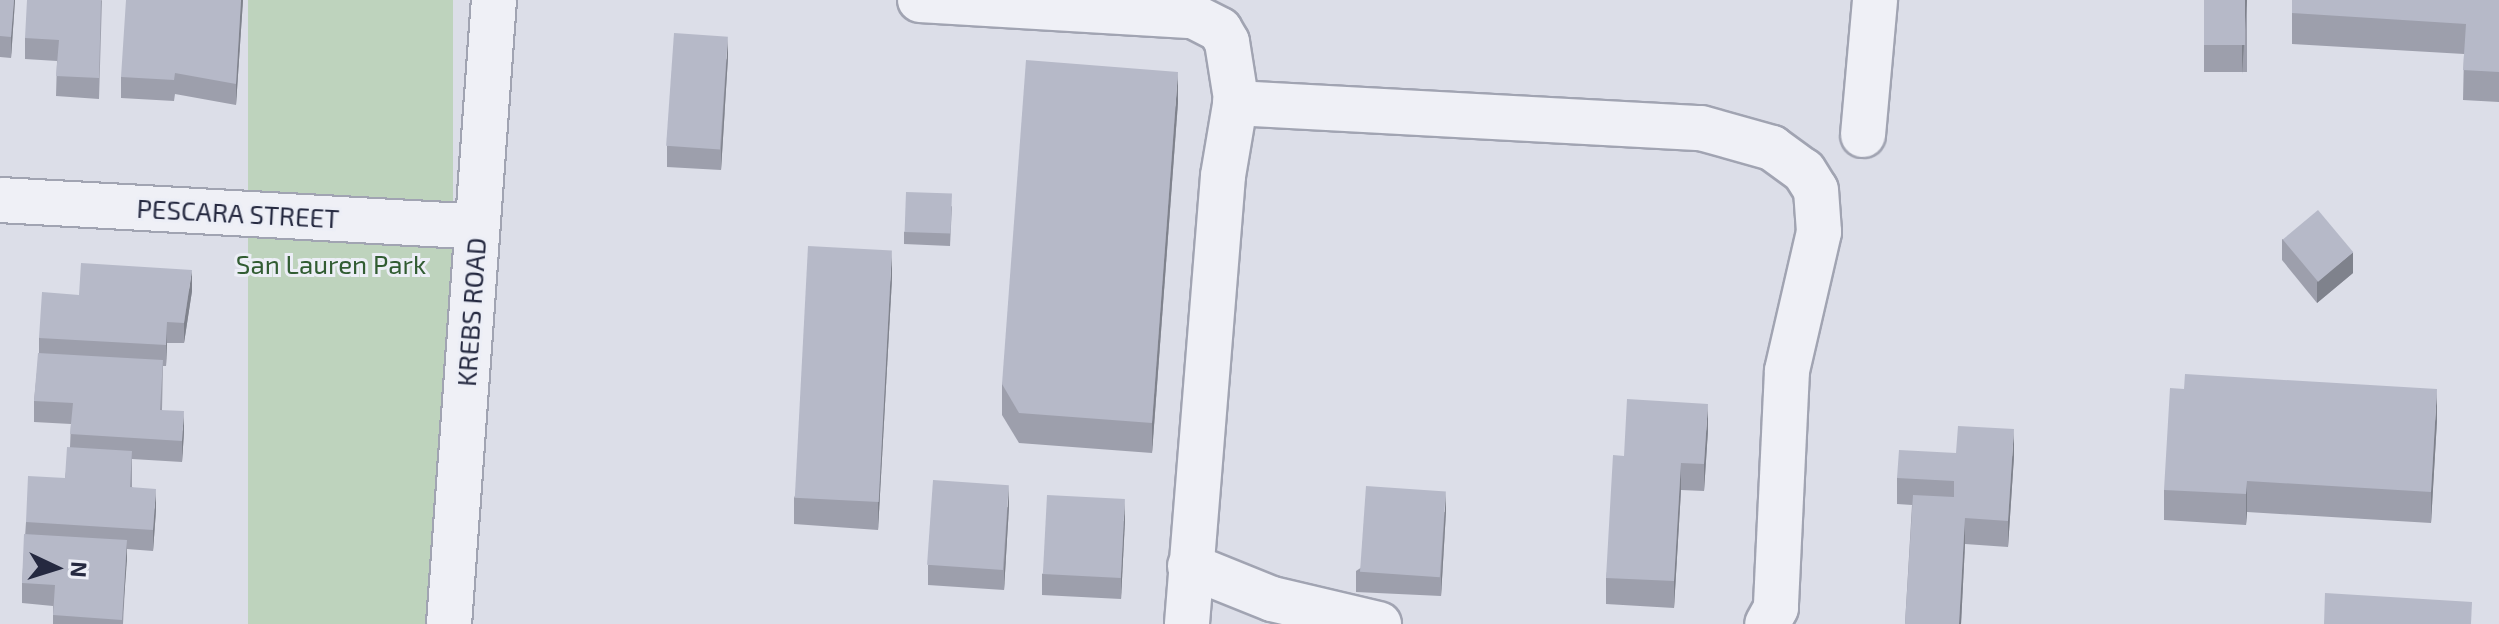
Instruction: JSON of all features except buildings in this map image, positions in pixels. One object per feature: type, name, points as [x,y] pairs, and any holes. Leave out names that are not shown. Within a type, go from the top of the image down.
[{"type":"street","name":"KREBS ROAD","points":[[449,624],[494,0]]},
{"type":"street","points":[[920,0],[1193,16],[1227,42],[1235,103],[1187,624]]},
{"type":"street","points":[[1863,135],[1875,0]]},
{"type":"street","points":[[1235,103],[1701,128],[1772,148],[1804,171],[1816,190],[1819,232],[1787,371],[1776,608],[1767,624]]},
{"type":"street","name":"PESCARA STREET","points":[[0,200],[476,227]]},
{"type":"street","points":[[1190,566],[1272,599],[1379,624]]},
{"type":"green space","name":"San Lauren Park","points":[[248,0],[453,0],[453,624],[248,624]]}]
